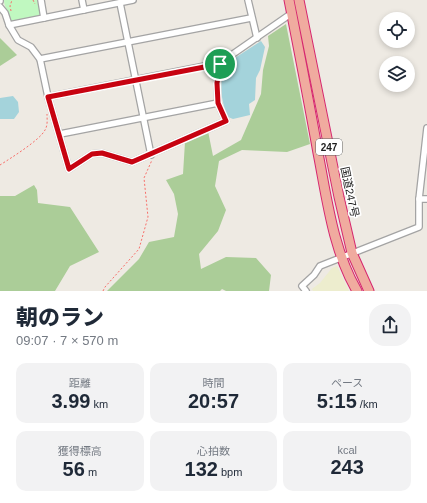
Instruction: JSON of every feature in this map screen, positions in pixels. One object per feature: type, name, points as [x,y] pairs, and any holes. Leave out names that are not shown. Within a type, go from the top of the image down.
[{"type":"highway","name":"247","points":[[289,0],[330,216],[342,257],[357,291]]},
{"type":"highway","name":"国道247号","points":[[299,0],[339,197],[352,253],[369,291]]},
{"type":"street","points":[[41,0],[44,18]]},
{"type":"street","points":[[82,0],[84,10]]},
{"type":"street","points":[[9,25],[133,0]]},
{"type":"street","points":[[248,0],[256,38]]},
{"type":"street","points":[[120,3],[151,155]]},
{"type":"street","points":[[0,7],[5,13],[9,25],[18,40],[31,46],[40,59],[48,97],[69,169],[92,154],[102,153],[132,162],[226,121],[218,103],[217,83],[220,64]]},
{"type":"street","points":[[48,97],[220,64],[292,13]]},
{"type":"street","points":[[40,59],[251,18]]},
{"type":"street","points":[[60,134],[218,103]]},
{"type":"street","points":[[306,291],[302,286],[314,275],[320,266],[419,227],[419,199],[427,128]]},
{"type":"street","points":[[419,199],[427,199]]},
{"type":"path","points":[[11,13],[10,6],[12,0]]},
{"type":"path","points":[[32,0],[35,4]]},
{"type":"path","points":[[0,165],[26,147],[42,133],[46,126],[47,112]]},
{"type":"path","points":[[103,291],[139,249],[148,217],[144,178],[152,158],[151,155]]},
{"type":"green space","points":[[4,0],[39,0],[42,14],[40,16],[11,21]]},
{"type":"green space","points":[[286,24],[310,144],[287,152],[242,150],[219,161],[215,186],[226,210],[218,231],[199,254],[201,269],[226,257],[256,258],[271,275],[269,291],[226,291],[222,289],[220,291],[107,291],[139,259],[149,242],[174,237],[178,214],[174,194],[166,180],[183,174],[185,142],[208,131],[213,156],[241,140],[261,94],[263,70],[269,46],[268,36]]},
{"type":"green space","points":[[0,38],[17,55],[0,66]]},
{"type":"green space","points":[[34,185],[37,190],[38,203],[70,207],[99,252],[70,266],[55,291],[0,291],[0,196],[15,196]]},
{"type":"green space","points":[[337,266],[349,291],[313,291],[312,289],[320,283],[332,268]]},
{"type":"water","points":[[261,41],[265,47],[260,70],[256,78],[255,100],[249,104],[250,115],[233,119],[228,117],[222,98],[221,86],[224,65]]},
{"type":"water","points":[[13,96],[18,102],[19,112],[14,119],[0,119],[0,98]]},
{"type":"route","points":[[220,64],[217,83],[218,103],[226,121],[132,162],[102,153],[92,154],[69,169],[48,97],[220,64]]}]
